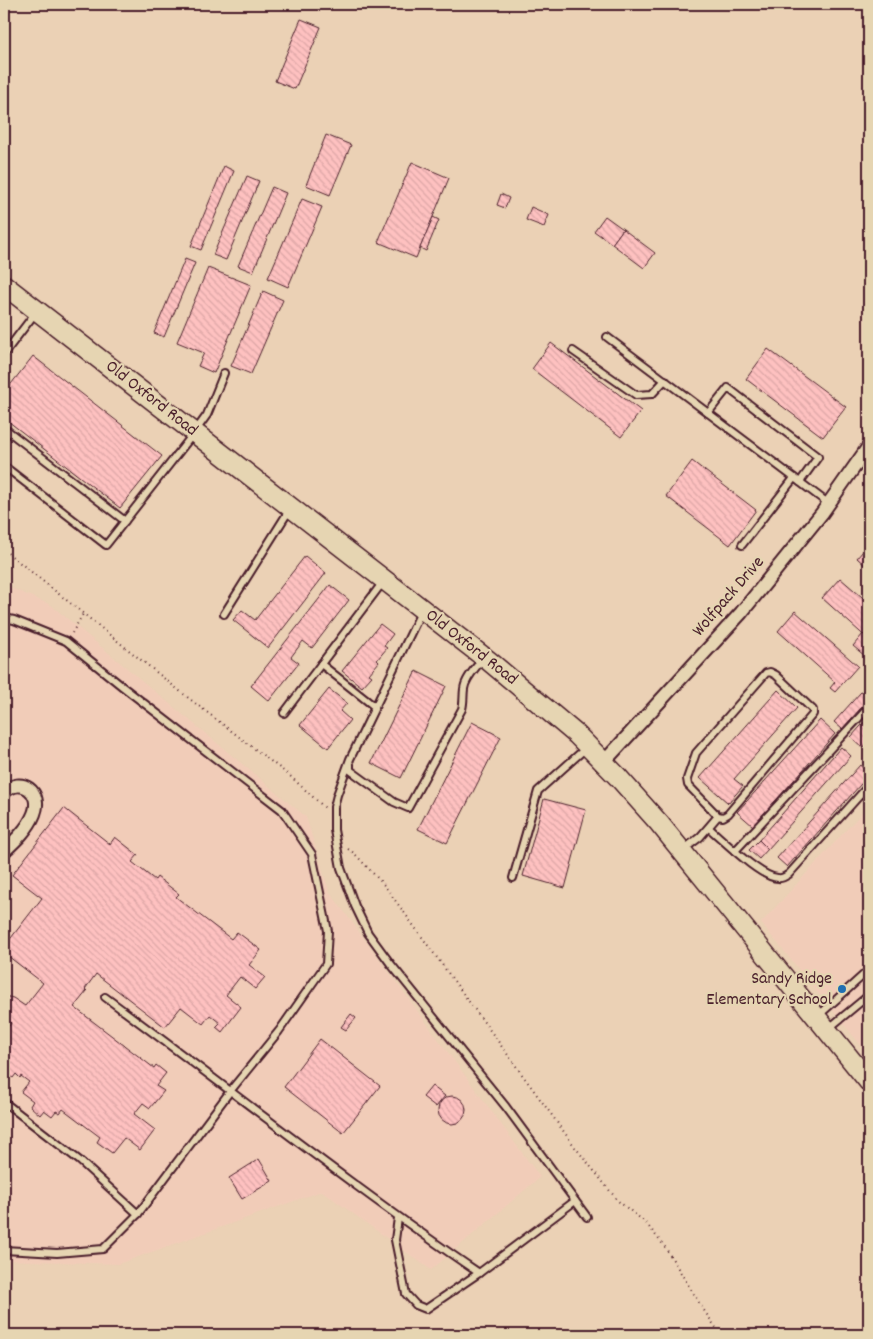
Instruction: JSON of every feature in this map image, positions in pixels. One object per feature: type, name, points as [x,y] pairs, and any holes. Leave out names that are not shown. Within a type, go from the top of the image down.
[{"type":"street","name":"Old Oxford Road","points":[[4,285],[484,657],[545,707],[588,746],[682,851],[869,1082]]},
{"type":"street","name":"Wolfpack Drive","points":[[604,762],[740,613],[828,504],[869,446]]},
{"type":"street","points":[[4,792],[10,787],[19,785],[27,787],[34,793],[36,803],[35,814],[27,826],[4,851]]},
{"type":"lane","points":[[4,354],[37,312]]},
{"type":"lane","points":[[607,337],[828,504]]},
{"type":"lane","points":[[573,351],[636,395],[652,394],[665,380]]},
{"type":"lane","points":[[4,466],[106,545],[207,415],[224,373]]},
{"type":"lane","points":[[708,413],[728,388],[818,457],[800,482]]},
{"type":"lane","points":[[4,428],[125,521]]},
{"type":"lane","points":[[742,545],[794,478]]},
{"type":"lane","points":[[224,614],[291,508]]},
{"type":"lane","points":[[284,713],[384,580]]},
{"type":"lane","points":[[423,609],[350,758],[337,795],[334,816],[335,840],[341,868],[355,906],[368,932],[423,1005],[506,1107],[587,1217]]},
{"type":"lane","points":[[4,618],[14,620],[66,641],[123,688],[282,810],[312,854],[328,931],[326,964],[279,1031],[231,1090],[138,1214],[103,1249],[57,1253],[4,1250]]},
{"type":"lane","points":[[350,758],[350,770],[394,802],[408,808],[462,709],[465,700],[464,687],[468,679],[484,657]]},
{"type":"lane","points":[[321,664],[375,707]]},
{"type":"lane","points":[[770,672],[776,675],[814,710],[813,714],[728,814],[723,817],[718,816],[688,784],[687,779],[690,767],[696,753],[766,673],[770,672]]},
{"type":"lane","points":[[736,851],[869,707]]},
{"type":"lane","points":[[513,878],[538,791],[588,746]]},
{"type":"lane","points":[[709,828],[759,871],[779,879],[789,874],[869,785]]},
{"type":"lane","points":[[682,851],[709,828],[718,816]]},
{"type":"lane","points":[[822,1023],[868,975]]},
{"type":"lane","points":[[822,1023],[869,995]]},
{"type":"lane","points":[[105,998],[231,1090],[398,1218],[478,1273]]},
{"type":"lane","points":[[4,1102],[80,1161],[138,1214]]},
{"type":"lane","points":[[398,1218],[395,1240],[406,1294],[416,1305],[426,1309],[575,1201]]},
{"type":"path","points":[[4,550],[290,776],[334,816]]},
{"type":"path","points":[[66,641],[75,631],[84,612]]},
{"type":"path","points":[[335,840],[354,853],[384,885],[521,1076],[575,1147],[618,1200],[645,1222],[665,1247],[702,1309],[721,1335]]},
{"type":"shaded area","points":[[4,585],[51,605],[306,817],[329,891],[540,1177],[431,1270],[322,1191],[118,1264],[4,1260]]},
{"type":"shaded area","name":"Sandy Ridge Elementary School","points":[[869,805],[869,1055],[761,923]]},
{"type":"building","points":[[301,19],[321,27],[295,89],[275,81]]},
{"type":"building","points":[[326,135],[351,145],[330,195],[306,185]]},
{"type":"building","points":[[412,162],[449,178],[416,258],[378,242]]},
{"type":"building","points":[[224,166],[234,171],[201,250],[191,246]]},
{"type":"building","points":[[247,176],[259,181],[226,260],[213,255]]},
{"type":"building","points":[[272,187],[286,193],[253,272],[238,266]]},
{"type":"building","points":[[501,194],[509,198],[505,208],[497,205]]},
{"type":"building","points":[[302,199],[322,207],[288,287],[268,278]]},
{"type":"building","points":[[531,207],[549,215],[544,227],[526,220]]},
{"type":"building","points":[[605,216],[623,229],[612,244],[594,231]]},
{"type":"building","points":[[433,217],[439,220],[426,251],[420,248]]},
{"type":"building","points":[[623,229],[655,253],[644,268],[612,244]]},
{"type":"building","points":[[185,259],[195,263],[164,337],[154,333]]},
{"type":"building","points":[[208,268],[251,285],[214,373],[198,366],[204,353],[177,342]]},
{"type":"building","points":[[263,291],[283,300],[251,374],[231,366]]},
{"type":"building","points":[[551,343],[641,411],[621,437],[532,369]]},
{"type":"building","points":[[768,349],[846,407],[823,437],[746,379]]},
{"type":"building","points":[[33,356],[162,456],[120,508],[4,418],[4,393]]},
{"type":"building","points":[[692,461],[756,510],[730,545],[666,496]]},
{"type":"building","points":[[869,544],[869,569],[857,558]]},
{"type":"building","points":[[305,556],[326,573],[268,648],[233,620],[242,610],[255,620]]},
{"type":"building","points":[[840,578],[869,603],[869,640],[822,598]]},
{"type":"building","points":[[330,585],[349,600],[312,648],[303,641],[291,657],[299,663],[269,701],[251,686]]},
{"type":"building","points":[[795,611],[858,666],[835,692],[830,688],[835,682],[778,631]]},
{"type":"building","points":[[380,624],[393,634],[384,646],[387,648],[377,660],[379,662],[369,674],[372,676],[362,687],[342,671]]},
{"type":"building","points":[[863,634],[869,640],[869,651],[865,656],[853,646]]},
{"type":"building","points":[[416,671],[446,686],[401,778],[371,763]]},
{"type":"building","points":[[869,683],[869,699],[842,729],[834,722]]},
{"type":"building","points":[[329,689],[347,703],[340,711],[350,720],[328,748],[300,725]]},
{"type":"building","points":[[778,690],[797,708],[734,779],[743,786],[728,803],[700,778]]},
{"type":"building","points":[[869,717],[869,741],[863,748],[851,737]]},
{"type":"building","points":[[820,720],[835,734],[753,826],[737,812]]},
{"type":"building","points":[[472,722],[501,737],[447,843],[418,829]]},
{"type":"building","points":[[841,747],[851,756],[768,849],[759,840]]},
{"type":"building","points":[[860,765],[869,775],[787,867],[777,858]]},
{"type":"building","points":[[544,799],[586,810],[565,888],[523,876]]},
{"type":"building","points":[[64,808],[110,844],[115,837],[138,855],[132,862],[155,880],[157,877],[179,894],[176,897],[231,939],[237,932],[261,950],[249,965],[265,977],[255,989],[240,977],[226,995],[241,1007],[222,1032],[216,1027],[220,1023],[210,1015],[203,1024],[181,1007],[165,1027],[96,974],[85,989],[87,991],[74,1007],[154,1068],[156,1065],[166,1073],[156,1086],[164,1091],[150,1108],[143,1103],[134,1114],[155,1130],[140,1150],[124,1138],[112,1153],[97,1142],[100,1137],[63,1109],[60,1113],[56,1111],[52,1116],[44,1110],[40,1115],[30,1106],[33,1101],[21,1092],[29,1082],[16,1074],[13,1078],[4,1071],[4,1033],[11,1023],[4,1020],[4,996],[13,998],[25,1006],[43,983],[4,953],[4,947],[42,898],[12,875]]},
{"type":"building","points":[[759,840],[768,849],[759,859],[749,850]]},
{"type":"building","points":[[351,1014],[356,1018],[346,1030],[341,1027]]},
{"type":"building","points":[[320,1039],[380,1086],[343,1133],[284,1087]]},
{"type":"building","points":[[432,1086],[445,1096],[436,1107],[423,1097]]},
{"type":"building","points":[[452,1096],[462,1100],[466,1110],[462,1120],[452,1124],[442,1120],[438,1110],[442,1100]]},
{"type":"building","points":[[259,1159],[272,1181],[242,1199],[229,1178]]},
{"type":"place","name":"Sandy Ridge Elementary School","points":[[842,989]]}]
